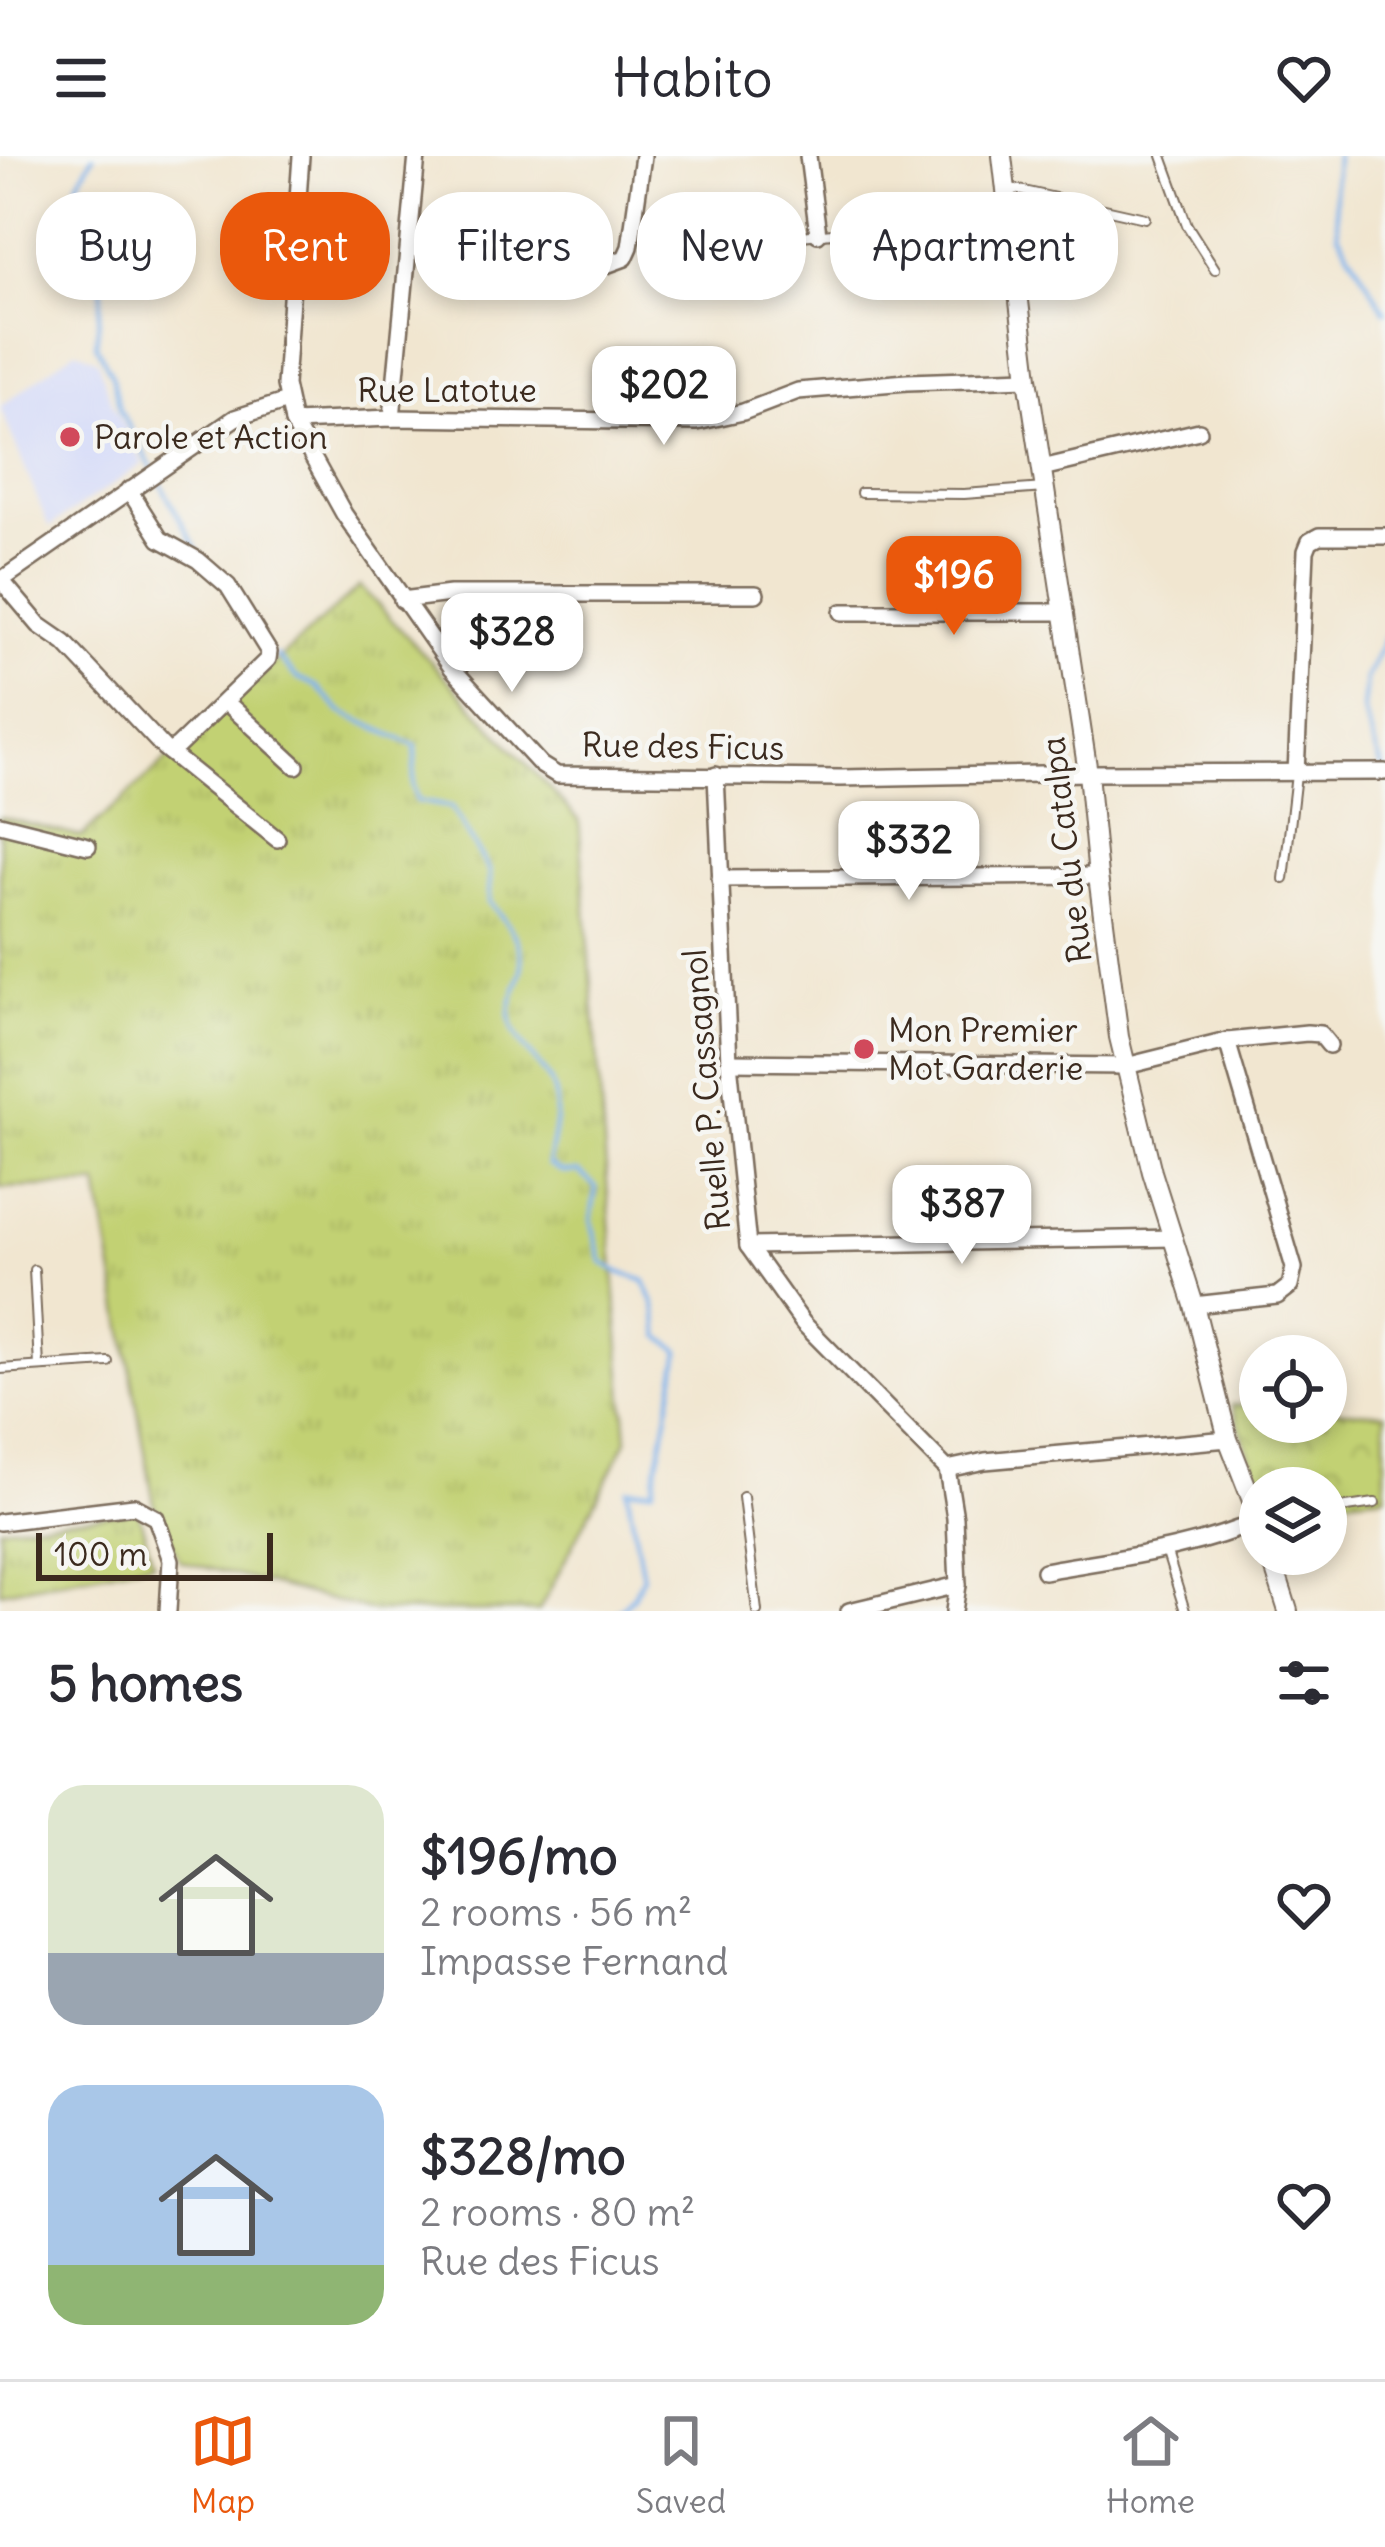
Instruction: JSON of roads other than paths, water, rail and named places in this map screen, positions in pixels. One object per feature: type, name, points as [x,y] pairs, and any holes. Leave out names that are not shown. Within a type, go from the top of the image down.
[{"type":"street","name":"Rue des Ficus","points":[[301,156],[285,385],[293,422],[344,514],[452,668],[541,765],[557,775],[841,778],[1379,772]]},
{"type":"street","points":[[392,418],[417,156]]},
{"type":"street","points":[[613,262],[625,258],[630,247],[644,156]]},
{"type":"street","points":[[808,156],[818,233]]},
{"type":"street","name":"Rue du Catalpa","points":[[1002,156],[1028,378],[1088,772],[1119,1036],[1152,1172],[1239,1467]]},
{"type":"street","name":"Rue Latotue","points":[[293,422],[392,418],[698,422],[743,412],[798,391],[1028,378]]},
{"type":"street","points":[[278,838],[169,752],[65,643],[39,625],[1,580],[235,418],[287,401]]},
{"type":"street","points":[[1044,478],[1198,431]]},
{"type":"street","points":[[129,490],[160,538],[198,560],[228,586],[268,648],[268,659],[169,752]]},
{"type":"street","points":[[1296,773],[1306,551],[1318,536],[1385,536]]},
{"type":"street","points":[[402,599],[449,594],[756,594]]},
{"type":"street","points":[[842,612],[1065,612]]},
{"type":"street","points":[[225,701],[296,766]]},
{"type":"street","name":"Ruelle P. Cassagnol","points":[[716,775],[729,1062],[748,1246],[803,1323],[947,1469]]},
{"type":"street","points":[[0,824],[88,846]]},
{"type":"street","points":[[720,879],[1098,876]]},
{"type":"street","points":[[729,1062],[1126,1066],[1227,1041],[1306,1033],[1320,1034],[1329,1045]]},
{"type":"street","points":[[1194,1304],[1277,1296],[1290,1286],[1294,1268],[1227,1041]]},
{"type":"street","points":[[748,1246],[1174,1238]]},
{"type":"street","points":[[954,1611],[958,1585],[955,1518],[947,1469],[985,1461],[1228,1439]]},
{"type":"street","points":[[0,1522],[134,1506],[156,1517],[171,1560],[168,1611]]},
{"type":"street","points":[[1045,1571],[1239,1530]]},
{"type":"street","points":[[1277,1575],[1288,1611]]},
{"type":"street","points":[[849,1611],[958,1585]]},
{"type":"lane","points":[[1162,156],[1187,225],[1216,269]]},
{"type":"lane","points":[[1005,187],[1145,218]]},
{"type":"lane","points":[[806,234],[830,232]]},
{"type":"lane","points":[[861,493],[964,494],[1044,478]]},
{"type":"lane","points":[[1284,880],[1296,773]]},
{"type":"lane","points":[[34,1270],[39,1366]]},
{"type":"lane","points":[[0,1369],[108,1362]]},
{"type":"lane","points":[[743,1497],[758,1611]]},
{"type":"lane","points":[[1347,1507],[1375,1503]]},
{"type":"lane","points":[[1166,1548],[1185,1611]]},
{"type":"waterway","points":[[93,156],[77,184],[102,291],[96,345],[112,375],[120,410],[200,555]]},
{"type":"waterway","points":[[1336,156],[1338,234],[1385,311]]},
{"type":"waterway","points":[[1382,768],[1363,710],[1366,679],[1385,637]]},
{"type":"waterway","points":[[276,655],[341,712],[416,746],[413,786],[417,801],[451,807],[490,872],[489,902],[509,927],[521,955],[511,1022],[547,1075],[556,1100],[548,1164],[562,1172],[579,1172],[596,1187],[591,1220],[602,1262],[645,1281],[660,1336],[680,1351],[653,1489],[627,1489],[643,1577],[633,1597],[618,1611]]},
{"type":"place","name":"Parole et Action","points":[[70,437]]},
{"type":"place","name":"Mon Premier Mot Garderie","points":[[864,1049]]}]
